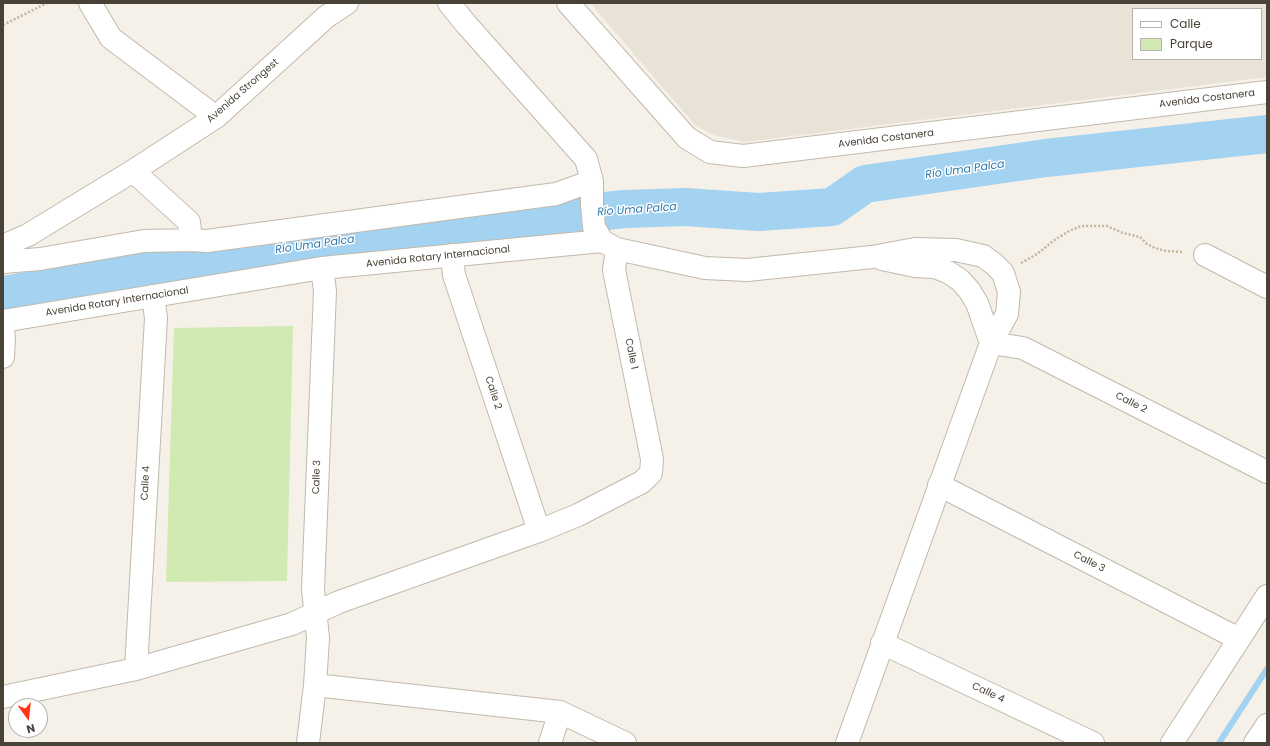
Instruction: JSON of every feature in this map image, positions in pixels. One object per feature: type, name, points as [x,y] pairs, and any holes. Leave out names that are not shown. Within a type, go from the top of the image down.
[{"type":"street","points":[[90,3],[111,38],[216,117]]},
{"type":"street","name":"Avenida Strongest","points":[[3,246],[28,235],[133,171],[216,117],[326,18],[347,3]]},
{"type":"street","name":"Calle 1","points":[[449,3],[586,159],[592,181],[592,204],[614,270],[652,459],[651,473],[642,482],[578,515],[539,531]]},
{"type":"street","name":"Avenida Costanera","points":[[568,3],[687,138],[710,152],[743,156],[1267,92]]},
{"type":"street","points":[[133,171],[189,222],[191,240]]},
{"type":"street","points":[[3,262],[40,259],[144,241],[207,241],[556,194],[592,181]]},
{"type":"street","name":"Avenida Rotary Internacional","points":[[3,321],[322,268],[604,239],[704,268],[747,270],[872,257]]},
{"type":"street","points":[[847,743],[991,343],[1007,314],[1009,292],[1003,273],[983,256],[956,250],[915,249],[872,257]]},
{"type":"street","name":"Calle 2","points":[[452,255],[454,275],[539,531]]},
{"type":"street","points":[[1206,255],[1267,287]]},
{"type":"street","points":[[872,257],[915,266],[934,267],[948,272],[960,280],[969,290],[977,303],[991,343]]},
{"type":"street","name":"Calle 3","points":[[308,743],[315,685],[318,638],[313,589],[325,291],[322,268]]},
{"type":"street","name":"Calle 4","points":[[136,669],[156,318],[153,296]]},
{"type":"street","points":[[3,330],[3,357]]},
{"type":"street","name":"Calle 2","points":[[991,343],[1023,348],[1267,472]]},
{"type":"street","name":"Calle 3","points":[[939,485],[1239,639]]},
{"type":"street","points":[[3,697],[136,669],[292,624],[339,602],[539,531]]},
{"type":"street","points":[[1172,743],[1267,596]]},
{"type":"street","name":"Calle 4","points":[[882,643],[1093,743]]},
{"type":"street","points":[[315,685],[560,712],[625,743]]},
{"type":"street","points":[[550,743],[560,712]]},
{"type":"street","points":[[1255,743],[1267,725]]},
{"type":"path","points":[[3,25],[47,3]]},
{"type":"path","points":[[1037,254],[1069,231],[1081,226],[1098,225],[1107,226],[1123,233],[1140,237],[1147,244],[1155,248],[1166,251],[1194,252],[1206,255]]},
{"type":"shaded area","points":[[590,3],[1267,3],[1267,77],[745,142],[717,136],[696,126]]},
{"type":"green space","points":[[293,326],[287,581],[166,582],[174,328]]},
{"type":"waterway","name":"Río Uma Palca","points":[[3,295],[199,262],[330,242],[624,209],[685,207],[759,212],[832,207],[865,184],[1046,158],[1267,134]]},
{"type":"waterway","points":[[1219,743],[1267,669]]}]
